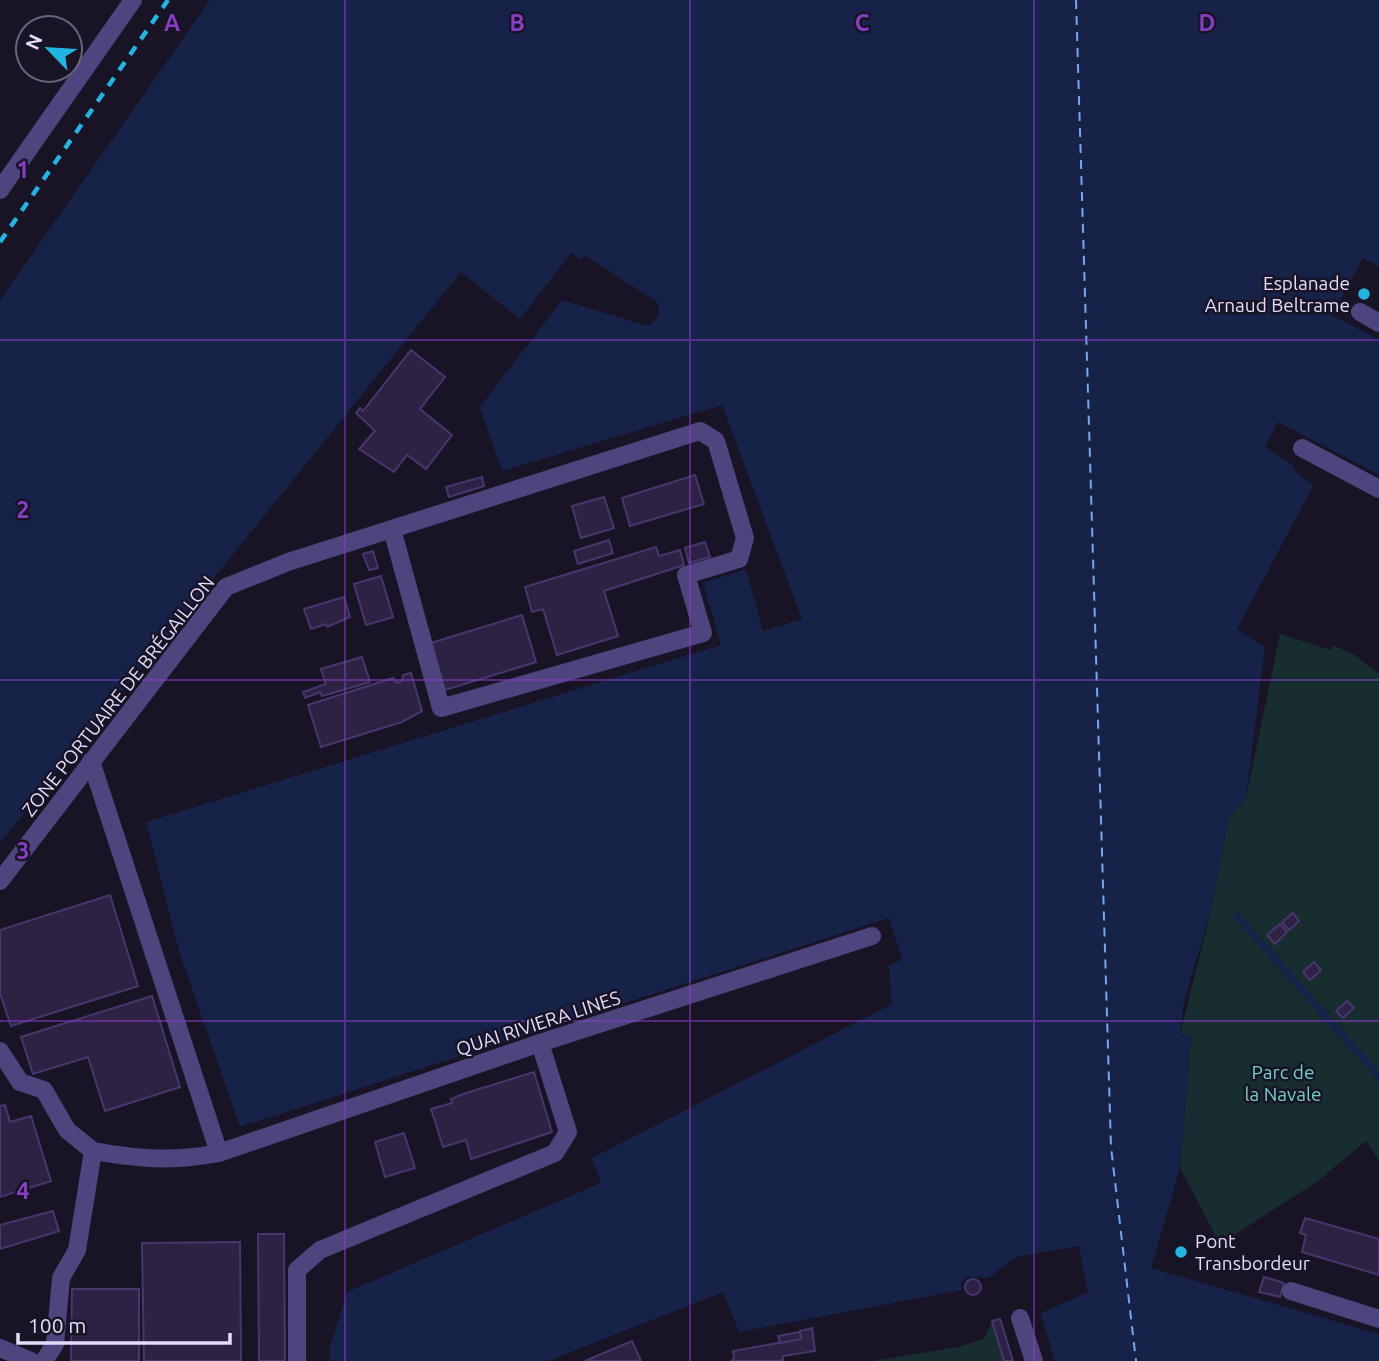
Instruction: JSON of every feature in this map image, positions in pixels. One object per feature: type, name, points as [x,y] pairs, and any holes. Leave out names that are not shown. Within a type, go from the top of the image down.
[{"type":"street","points":[[0,190],[133,0]]},
{"type":"street","points":[[1360,312],[1379,323]]},
{"type":"street","name":"ZONE PORTUAIRE DE BRÉGAILLON","points":[[0,881],[226,587],[288,562],[700,431],[716,441],[745,538],[739,559],[686,575],[703,633],[441,708],[392,529]]},
{"type":"street","points":[[1302,448],[1379,489]]},
{"type":"street","points":[[91,761],[219,1153]]},
{"type":"street","name":"QUAI RIVIERA LINES","points":[[93,1151],[149,1161],[188,1159],[219,1153],[540,1043],[872,936]]},
{"type":"street","points":[[297,1361],[296,1270],[320,1250],[555,1153],[568,1132],[540,1043]]},
{"type":"street","points":[[0,1051],[20,1082],[44,1090],[67,1130],[93,1151],[76,1250],[61,1278],[55,1344],[44,1361]]},
{"type":"street","points":[[1291,1291],[1379,1319]]},
{"type":"street","points":[[1020,1318],[1034,1361]]},
{"type":"street","points":[[0,1348],[31,1361]]},
{"type":"green space","name":"Parc de la Navale","points":[[1280,634],[1331,650],[1333,645],[1353,654],[1379,674],[1379,1161],[1366,1141],[1318,1181],[1220,1244],[1180,1168],[1191,1036],[1180,1034],[1211,911],[1228,820],[1246,798]]},
{"type":"green space","points":[[992,1321],[1004,1361],[872,1361],[958,1347],[984,1339]]},
{"type":"water","points":[[210,0],[1379,0],[1379,266],[1363,258],[1332,315],[1379,340],[1379,475],[1278,422],[1265,447],[1291,464],[1296,472],[1313,486],[1237,629],[1265,647],[1246,798],[1228,820],[1211,911],[1184,1001],[1180,1034],[1191,1036],[1180,1168],[1151,1268],[1379,1334],[1379,1361],[1055,1361],[1041,1313],[1088,1292],[1079,1246],[1016,1257],[988,1278],[967,1277],[961,1283],[962,1290],[739,1332],[723,1292],[548,1361],[330,1361],[330,1347],[347,1292],[601,1183],[592,1158],[892,1004],[889,966],[902,959],[889,918],[240,1127],[179,951],[146,822],[721,645],[703,583],[746,569],[763,631],[802,619],[722,405],[502,471],[480,407],[562,300],[648,326],[658,316],[657,302],[586,256],[579,259],[572,252],[520,319],[461,272],[0,843],[0,300]]},
{"type":"water","points":[[1238,912],[1379,1071],[1379,1082],[1233,917]]},
{"type":"building","points":[[411,350],[445,377],[420,409],[452,435],[426,469],[407,455],[394,472],[359,449],[375,431],[356,413],[360,408],[363,411]]},
{"type":"building","points":[[695,475],[704,504],[630,526],[622,498]]},
{"type":"building","points":[[482,477],[484,486],[449,497],[446,487]]},
{"type":"building","points":[[604,497],[614,528],[581,538],[572,506]]},
{"type":"building","points":[[609,540],[613,553],[578,564],[574,551]]},
{"type":"building","points":[[705,542],[710,557],[689,563],[685,548]]},
{"type":"building","points":[[656,547],[659,556],[680,550],[684,565],[604,591],[618,636],[557,655],[543,609],[532,612],[525,587]]},
{"type":"building","points":[[373,551],[378,568],[369,570],[363,554]]},
{"type":"building","points":[[381,576],[393,617],[366,625],[354,584]]},
{"type":"building","points":[[344,597],[350,617],[327,627],[326,624],[311,629],[304,609]]},
{"type":"building","points":[[522,615],[536,662],[445,690],[431,643]]},
{"type":"building","points":[[362,657],[370,682],[322,696],[320,692],[305,698],[303,692],[326,684],[321,669]]},
{"type":"building","points":[[411,673],[422,711],[402,722],[321,747],[308,705],[393,678],[397,683],[402,681],[403,675]]},
{"type":"building","points":[[110,895],[138,986],[11,1026],[0,993],[0,930]]},
{"type":"building","points":[[1293,913],[1299,921],[1289,930],[1282,922]]},
{"type":"building","points":[[1280,924],[1287,932],[1275,944],[1267,935]]},
{"type":"building","points":[[1314,962],[1321,970],[1310,980],[1303,972]]},
{"type":"building","points":[[152,996],[180,1087],[105,1111],[88,1057],[33,1074],[21,1037]]},
{"type":"building","points":[[1347,1001],[1354,1008],[1343,1018],[1336,1011]]},
{"type":"building","points":[[534,1072],[552,1132],[471,1159],[466,1140],[443,1147],[431,1109],[452,1103],[451,1099],[463,1094]]},
{"type":"building","points":[[5,1105],[10,1122],[31,1116],[51,1181],[0,1197],[0,1106]]},
{"type":"building","points":[[404,1133],[415,1168],[385,1177],[375,1142]]},
{"type":"building","points":[[53,1211],[59,1231],[0,1249],[0,1225]]},
{"type":"building","points":[[1305,1218],[1379,1239],[1379,1275],[1302,1252],[1306,1235],[1300,1233]]},
{"type":"building","points":[[258,1234],[284,1234],[285,1361],[259,1361]]},
{"type":"building","points":[[240,1242],[241,1361],[144,1361],[142,1243]]},
{"type":"building","points":[[1264,1277],[1284,1283],[1280,1297],[1259,1292]]},
{"type":"building","points":[[973,1279],[981,1287],[973,1295],[965,1287]]},
{"type":"building","points":[[72,1289],[139,1289],[139,1361],[71,1361]]},
{"type":"building","points":[[1000,1319],[1013,1361],[1004,1361],[992,1321]]},
{"type":"building","points":[[812,1328],[815,1351],[783,1356],[783,1360],[775,1361],[731,1361],[734,1359],[733,1351],[801,1339],[800,1331]]},
{"type":"building","points":[[800,1332],[801,1339],[780,1343],[778,1336]]},
{"type":"building","points":[[632,1341],[641,1361],[585,1361],[625,1344]]},
{"type":"ferry route","points":[[1076,0],[1111,1147],[1136,1361]]},
{"type":"railway","points":[[0,242],[168,0]]},
{"type":"place","name":"Esplanade Arnaud Beltrame","points":[[1364,294]]},
{"type":"place","name":"Pont Transbordeur","points":[[1181,1252]]}]
